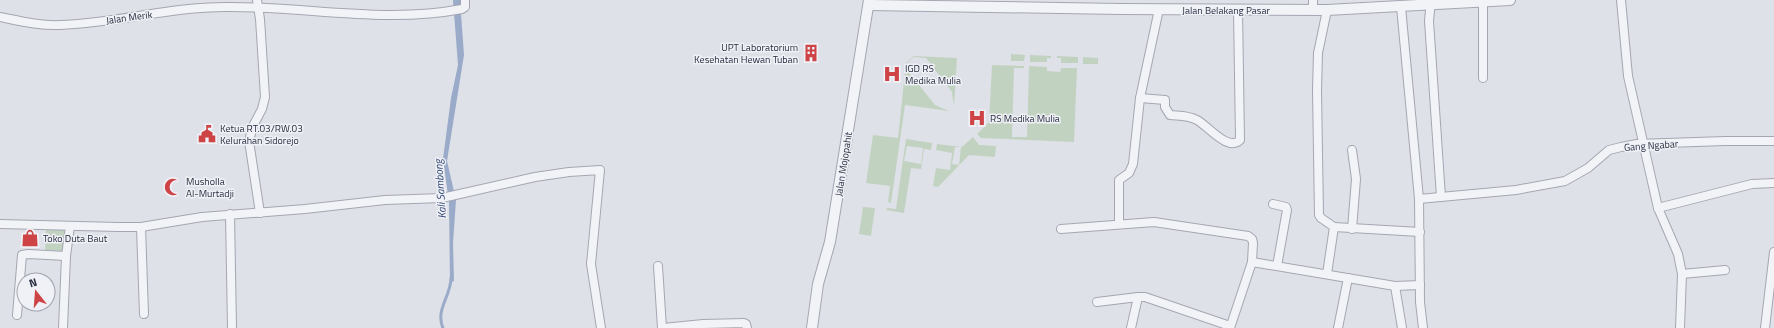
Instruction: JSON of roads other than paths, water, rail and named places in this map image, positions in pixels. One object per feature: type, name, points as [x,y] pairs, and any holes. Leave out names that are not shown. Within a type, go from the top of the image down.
[{"type":"street","name":"Jalan Merik","points":[[0,17],[39,24],[59,25],[94,22],[189,9],[257,4],[388,15],[422,15],[462,9],[465,7],[465,0]]},
{"type":"street","name":"Jalan Belakang Pasar","points":[[869,2],[1238,10],[1313,5],[1327,10],[1401,7],[1431,3],[1510,0]]},
{"type":"street","points":[[1621,0],[1628,76],[1643,144],[1658,208],[1678,254],[1682,274],[1680,328]]},
{"type":"street","name":"Jalan Mojopahit","points":[[812,328],[818,284],[830,242],[869,2]]},
{"type":"street","points":[[1483,2],[1483,78]]},
{"type":"street","points":[[1431,3],[1429,21],[1441,197]]},
{"type":"street","points":[[257,4],[260,19],[265,97],[262,109],[253,126],[249,141],[260,212]]},
{"type":"street","points":[[1401,7],[1419,199],[1420,285],[1423,328]]},
{"type":"street","points":[[1119,224],[1119,180],[1129,173],[1133,164],[1140,98],[1159,9]]},
{"type":"street","points":[[1140,98],[1166,100],[1165,106],[1170,115],[1186,115],[1198,121],[1223,141],[1233,144],[1237,143],[1240,140],[1238,10]]},
{"type":"street","points":[[1327,10],[1318,53],[1317,90],[1321,218],[1334,228],[1420,232]]},
{"type":"street","name":"Gang Ngabar","points":[[1419,199],[1516,190],[1565,181],[1588,168],[1609,150],[1621,147],[1643,144],[1774,141]]},
{"type":"street","points":[[1352,150],[1356,179],[1352,229]]},
{"type":"street","points":[[0,224],[141,227],[230,214],[385,200],[442,198],[535,177],[569,172],[600,170],[591,264],[600,328]]},
{"type":"street","points":[[1658,208],[1752,184],[1774,183]]},
{"type":"street","points":[[1273,204],[1286,206],[1287,210],[1277,266]]},
{"type":"street","points":[[230,214],[232,328]]},
{"type":"street","points":[[1061,229],[1163,222],[1248,236],[1252,239],[1252,262],[1230,327],[1145,298],[1138,297],[1097,302]]},
{"type":"street","points":[[63,328],[66,256],[70,226]]},
{"type":"street","points":[[141,227],[144,314]]},
{"type":"street","points":[[1327,274],[1334,228]]},
{"type":"street","points":[[1765,328],[1774,252]]},
{"type":"street","points":[[17,315],[22,255],[66,256]]},
{"type":"street","points":[[1252,262],[1395,286],[1420,285]]},
{"type":"street","points":[[658,266],[662,328],[703,324],[744,323],[746,324],[746,328]]},
{"type":"street","points":[[1682,274],[1724,270]]},
{"type":"street","points":[[1338,328],[1348,278]]},
{"type":"street","points":[[1395,286],[1402,328]]},
{"type":"street","points":[[1131,328],[1138,297]]},
{"type":"water","points":[[453,0],[460,0],[464,55],[447,161],[456,200],[453,243],[454,281],[450,282],[449,202],[443,159],[451,98],[458,65]]},
{"type":"waterway","name":"Kali Sambong","points":[[443,328],[441,315],[449,291],[451,278]]},
{"type":"place","name":"UPT Laboratorium Kesehatan Hewan Tuban","points":[[811,53]]},
{"type":"place","name":"IGD RS Medika Mulia","points":[[892,74]]},
{"type":"place","name":"RS Medika Mulia","points":[[977,118]]},
{"type":"place","name":"Ketua RT.03/RW.03 Kelurahan Sidorejo","points":[[207,134]]},
{"type":"place","name":"Musholla Al-Murtadji","points":[[173,187]]},
{"type":"place","name":"Toko Duta Baut","points":[[30,238]]}]
